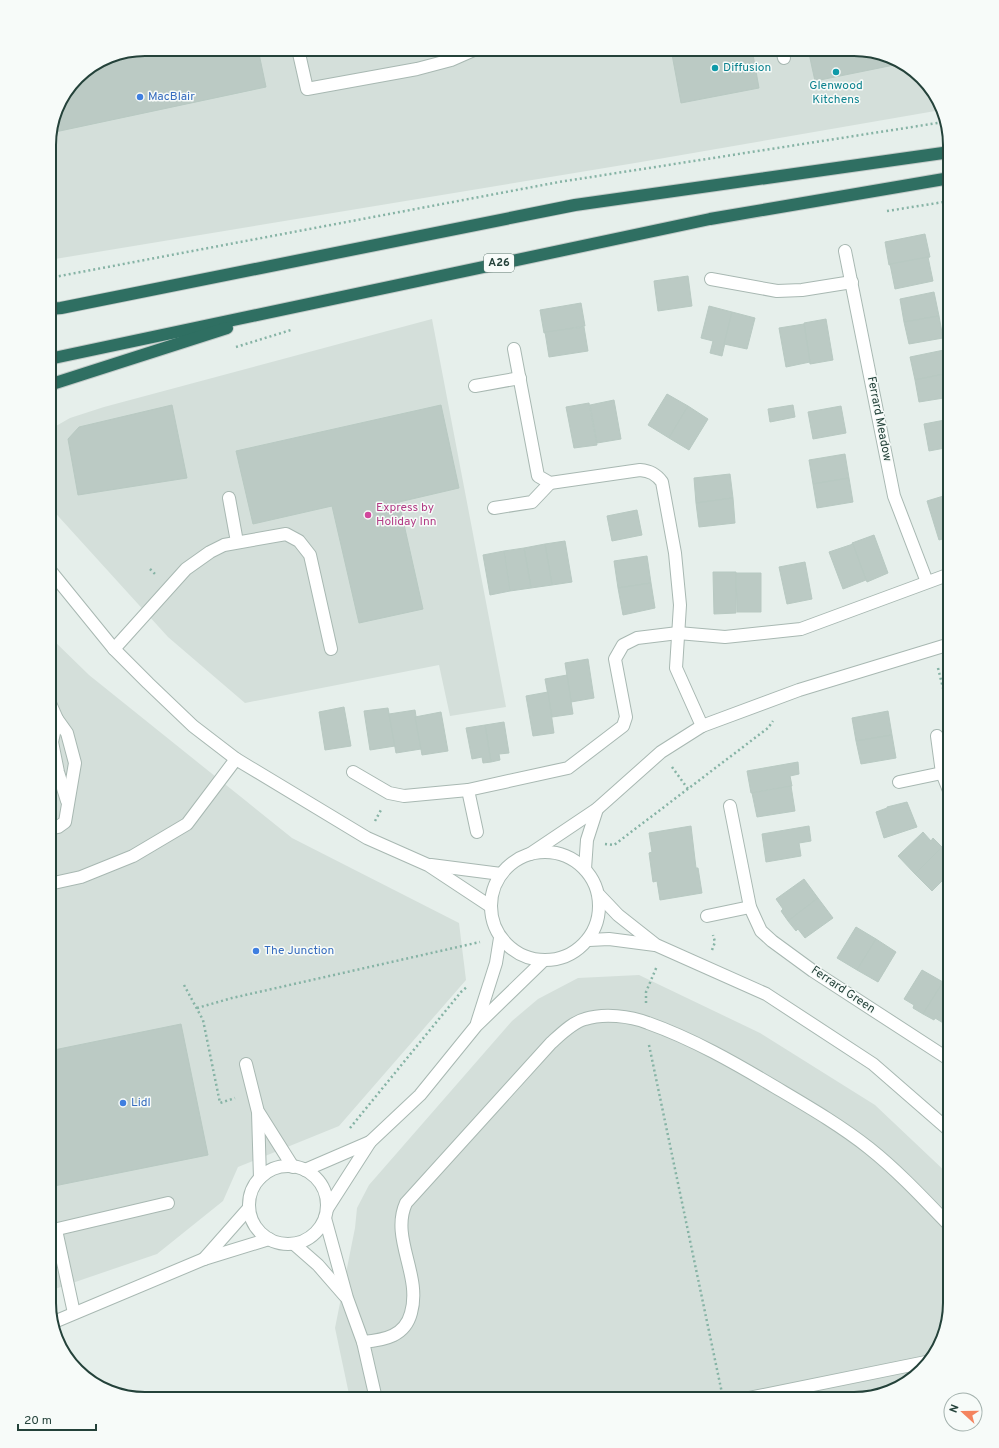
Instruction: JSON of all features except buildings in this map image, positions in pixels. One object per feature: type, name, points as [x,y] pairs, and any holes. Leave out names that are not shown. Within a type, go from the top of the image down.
[{"type":"highway","points":[[56,308],[574,205],[943,153]]},
{"type":"highway","name":"A26","points":[[56,357],[710,219],[943,179]]},
{"type":"highway","points":[[56,383],[290,307]]},
{"type":"street","points":[[300,56],[307,89],[417,69],[451,60],[460,56]]},
{"type":"street","name":"Ferrard Meadow","points":[[845,250],[894,496],[927,582]]},
{"type":"street","points":[[712,279],[777,291],[802,290],[852,282]]},
{"type":"street","points":[[514,349],[538,476],[550,483]]},
{"type":"street","points":[[475,386],[520,378]]},
{"type":"street","points":[[494,508],[532,502],[550,483],[640,470],[649,471],[658,477],[662,482],[675,553],[680,605],[676,668],[702,726]]},
{"type":"street","points":[[230,498],[237,542]]},
{"type":"street","points":[[114,649],[186,569],[224,545],[286,534],[299,541],[310,555],[330,649]]},
{"type":"street","points":[[353,772],[389,793],[404,796],[468,790],[568,768],[623,726],[626,717],[615,659],[623,645],[637,638],[678,633],[725,637],[801,629],[943,576]]},
{"type":"street","points":[[56,578],[114,649],[193,726],[236,760],[367,838],[428,865],[490,906]]},
{"type":"street","points":[[530,854],[545,852],[560,854],[574,859],[585,869],[594,881],[599,895],[600,910],[597,924],[589,940],[576,952],[560,959],[543,961],[526,958],[511,950],[500,938],[493,922],[490,906],[493,889],[501,874],[514,861],[530,854],[597,808],[661,752],[702,726],[799,690],[943,646]]},
{"type":"street","points":[[56,827],[64,822],[75,763],[67,733],[57,719]]},
{"type":"street","points":[[56,724],[57,719]]},
{"type":"street","points":[[899,782],[942,773],[937,736]]},
{"type":"street","points":[[56,882],[81,877],[133,856],[187,824],[236,760]]},
{"type":"street","points":[[56,762],[68,802]]},
{"type":"street","points":[[468,790],[477,832]]},
{"type":"street","name":"Ferrard Green","points":[[730,806],[750,907],[762,931],[772,941],[813,971],[943,1055]]},
{"type":"street","points":[[585,869],[587,840],[597,808]]},
{"type":"street","points":[[428,865],[501,874]]},
{"type":"street","points":[[599,895],[618,915],[660,946],[766,994],[873,1064],[943,1125]]},
{"type":"street","points":[[707,916],[750,907]]},
{"type":"street","points":[[476,1026],[496,963],[500,938]]},
{"type":"street","points":[[589,940],[609,939],[660,946]]},
{"type":"street","points":[[370,1142],[330,1159],[299,1168],[281,1167],[270,1171],[260,1178],[250,1197],[249,1208],[252,1220],[259,1231],[270,1239],[282,1244],[294,1244],[304,1241],[313,1235],[320,1228],[326,1214],[370,1142],[420,1095],[476,1026],[543,961]]},
{"type":"street","points":[[363,1342],[379,1341],[394,1336],[405,1327],[410,1319],[414,1297],[414,1286],[401,1225],[402,1213],[411,1196],[551,1043],[566,1030],[585,1019],[605,1016],[644,1022],[695,1043],[740,1066],[846,1130],[898,1173],[943,1219]]},
{"type":"street","points":[[246,1064],[258,1112],[260,1178]]},
{"type":"street","points":[[258,1112],[299,1168],[314,1176],[322,1186],[326,1197],[326,1214],[347,1298],[363,1342],[374,1392]]},
{"type":"street","points":[[56,1230],[168,1203]]},
{"type":"street","points":[[204,1259],[249,1208]]},
{"type":"street","points":[[58,1320],[204,1259],[270,1239]]},
{"type":"street","points":[[294,1244],[318,1265],[347,1298]]},
{"type":"street","points":[[56,1246],[74,1313]]},
{"type":"street","points":[[778,1392],[919,1363]]},
{"type":"path","points":[[56,277],[559,182],[940,123]]},
{"type":"path","points":[[881,212],[943,202]]},
{"type":"path","points":[[230,348],[298,327]]},
{"type":"path","points":[[934,649],[943,687]]},
{"type":"path","points":[[587,840],[614,845],[768,728],[777,717]]},
{"type":"path","points":[[937,736],[943,727]]},
{"type":"path","points":[[661,752],[688,789]]},
{"type":"path","points":[[367,838],[389,793]]},
{"type":"path","points":[[706,966],[715,942],[707,916]]},
{"type":"path","points":[[197,1008],[232,998],[500,938]]},
{"type":"path","points":[[660,946],[646,992],[644,1022],[722,1392]]},
{"type":"path","points":[[330,1159],[355,1120],[461,992],[496,963]]},
{"type":"path","points":[[184,985],[203,1020],[220,1103],[253,1093]]},
{"type":"shaded area","points":[[139,56],[860,56],[877,59],[888,63],[908,74],[925,91],[936,111],[641,162],[56,259],[56,139],[59,122],[65,105],[78,86],[100,68],[122,59]]},
{"type":"shaded area","points":[[432,319],[506,707],[450,716],[439,665],[245,703],[168,637],[56,514],[56,426],[70,418],[104,407]]},
{"type":"shaded area","name":"The Junction","points":[[56,643],[89,675],[292,838],[459,923],[466,980],[339,1126],[238,1167],[223,1201],[157,1254],[56,1289]]},
{"type":"shaded area","points":[[639,975],[760,1033],[875,1105],[943,1169],[942,1315],[940,1326],[931,1348],[925,1357],[908,1374],[899,1380],[877,1389],[854,1392],[349,1392],[335,1328],[355,1228],[357,1208],[369,1185],[512,1021],[538,999],[578,978]]},
{"type":"place","name":"Diffusion","points":[[715,68]]},
{"type":"place","name":"Glenwood Kitchens","points":[[836,72]]},
{"type":"place","name":"MacBlair","points":[[140,97]]},
{"type":"place","name":"Express by Holiday Inn","points":[[368,515]]},
{"type":"place","name":"The Junction","points":[[256,951]]},
{"type":"place","name":"Lidl","points":[[123,1103]]}]
